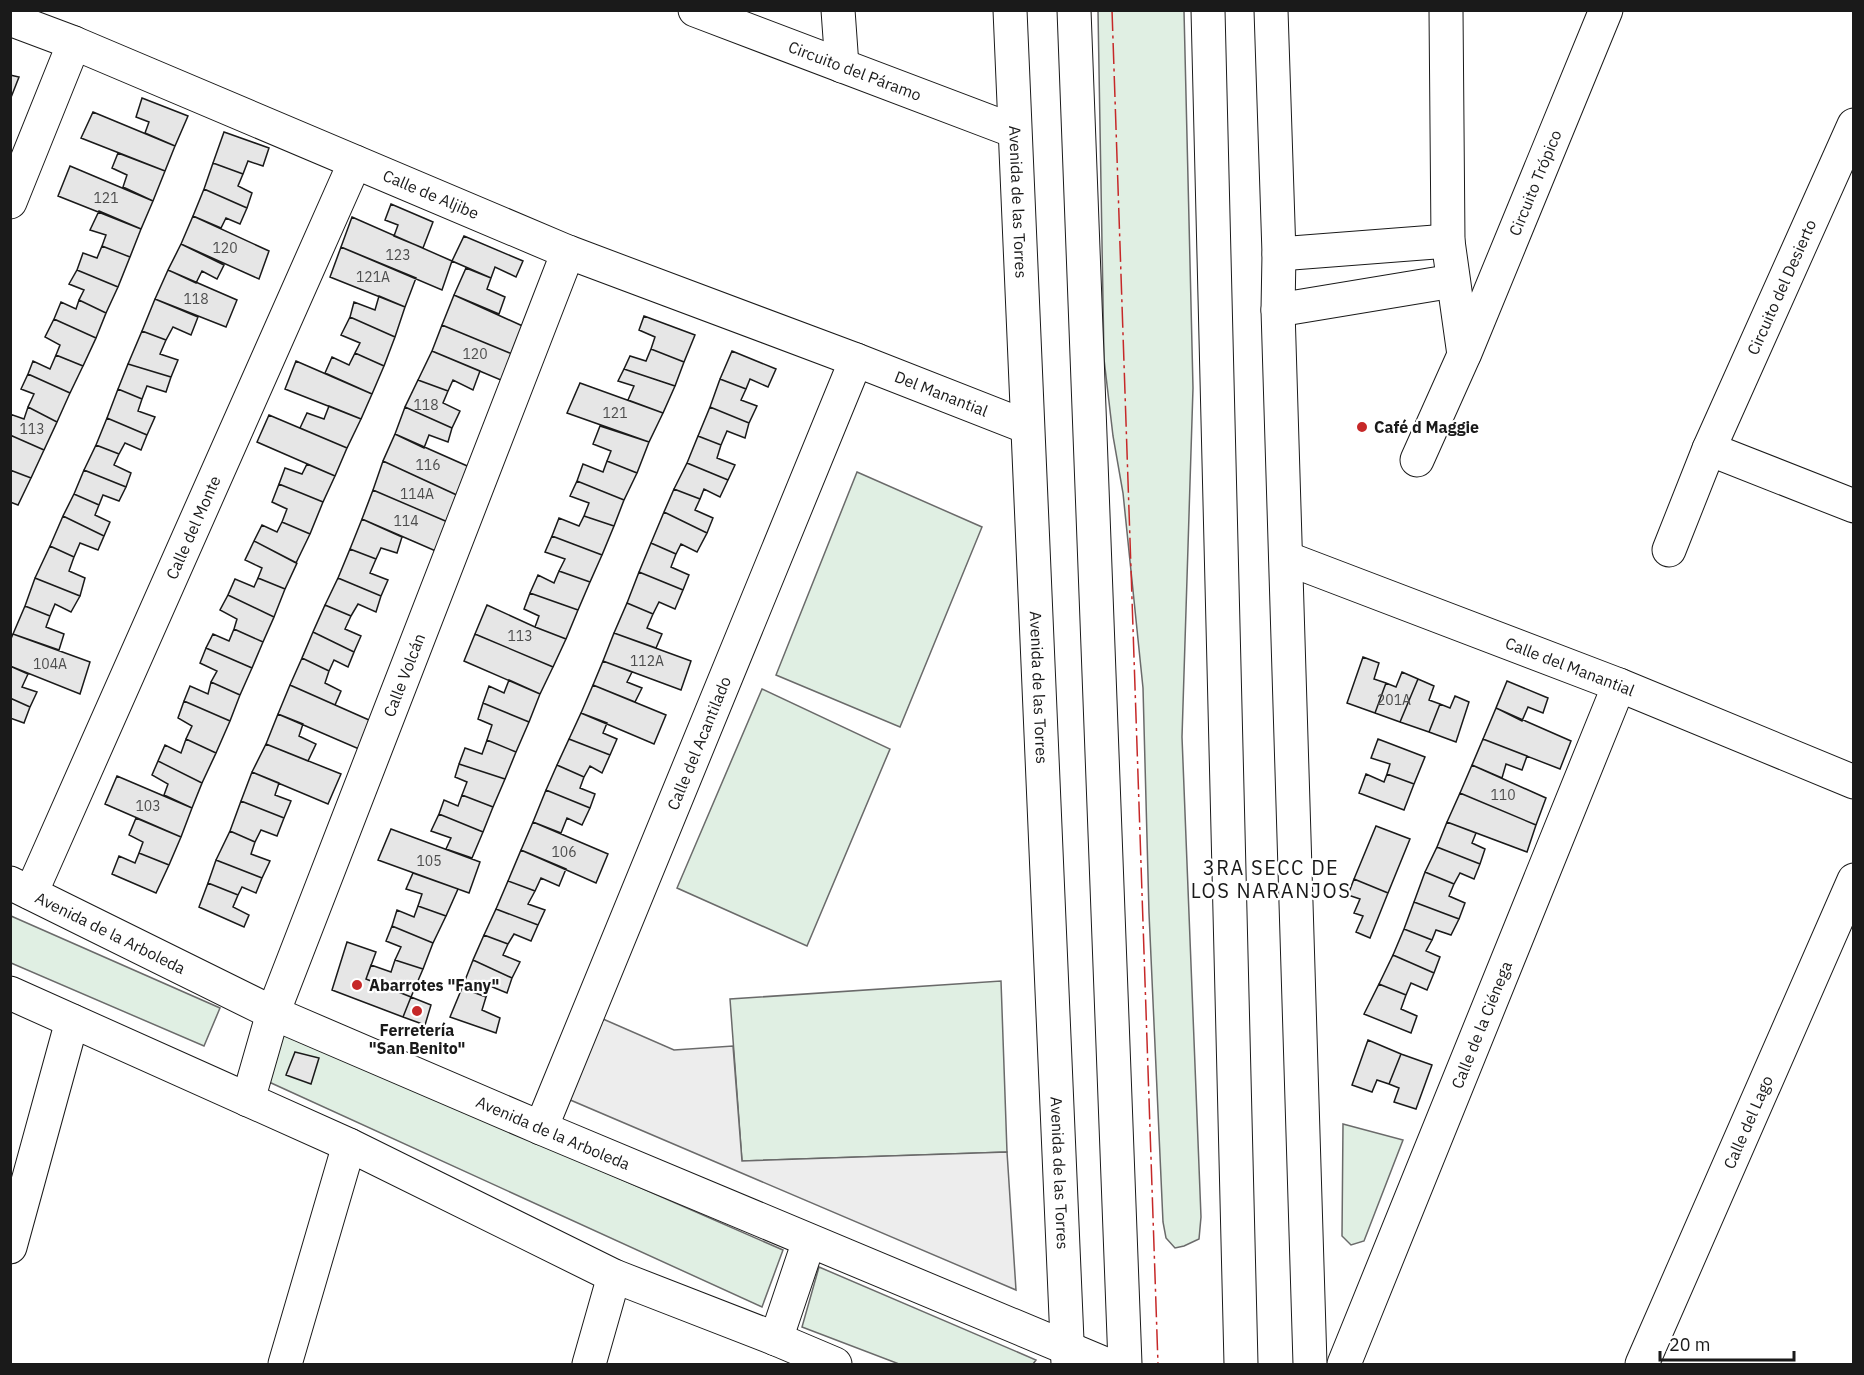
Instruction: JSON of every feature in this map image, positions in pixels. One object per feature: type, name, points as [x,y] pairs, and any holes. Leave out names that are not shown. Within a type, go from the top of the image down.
[{"type":"street","name":"Circuito del Páramo","points":[[695,10],[1014,131]]},
{"type":"street","points":[[838,10],[842,66]]},
{"type":"street","name":"Avenida de las Torres","points":[[1010,10],[1068,1357]]},
{"type":"street","points":[[1074,10],[1125,1365]]},
{"type":"street","points":[[1208,10],[1241,1365]]},
{"type":"street","points":[[1271,10],[1310,1365]]},
{"type":"street","points":[[1446,10],[1448,241],[1464,354]]},
{"type":"street","name":"Circuito Trópico","points":[[1417,460],[1464,354],[1606,10]]},
{"type":"street","name":"Calle de Aljibe","points":[[10,19],[74,43],[568,252],[855,360]]},
{"type":"street","points":[[10,202],[74,43]]},
{"type":"street","name":"Circuito del Desierto","points":[[1669,550],[1709,448],[1854,125]]},
{"type":"street","name":"Calle del Monte","points":[[21,888],[355,162]]},
{"type":"street","points":[[1279,254],[1448,241]]},
{"type":"street","name":"Calle Volcán","points":[[248,1100],[273,1012],[568,252]]},
{"type":"street","points":[[1278,310],[1453,281]]},
{"type":"street","name":"Del Manantial","points":[[855,360],[1027,427]]},
{"type":"street","name":"Calle del Acantilado","points":[[541,1128],[855,360]]},
{"type":"street","points":[[1709,448],[1854,506]]},
{"type":"street","name":"Calle del Manantial","points":[[1286,558],[1619,685],[1854,782]]},
{"type":"street","name":"Calle de la Ciénega","points":[[1344,1365],[1619,685]]},
{"type":"street","name":"Calle del Lago","points":[[1642,1365],[1854,879]]},
{"type":"street","name":"Avenida de la Arboleda","points":[[21,888],[273,1012],[809,1241],[1068,1357],[1105,1365]]},
{"type":"street","points":[[10,993],[349,1145],[614,1276],[776,1339],[835,1365]]},
{"type":"street","points":[[10,1247],[72,1021]]},
{"type":"street","points":[[285,1365],[349,1145]]},
{"type":"street","points":[[776,1339],[809,1241]]},
{"type":"street","points":[[589,1365],[614,1276]]},
{"type":"green space","points":[[1098,11],[1184,11],[1193,388],[1182,737],[1201,1217],[1199,1239],[1175,1248],[1166,1238],[1163,1222],[1149,913],[1143,688],[1123,493],[1113,436],[1104,359]]},
{"type":"green space","points":[[857,472],[982,527],[900,727],[776,675]]},
{"type":"green space","points":[[762,689],[890,749],[807,946],[677,888]]},
{"type":"green space","points":[[11,916],[220,1008],[204,1046],[11,963]]},
{"type":"green space","points":[[1001,981],[1007,1152],[742,1161],[730,999]]},
{"type":"green space","points":[[284,1032],[783,1250],[762,1307],[269,1082]]},
{"type":"green space","points":[[1343,1124],[1403,1140],[1364,1241],[1351,1245],[1342,1236]]},
{"type":"green space","points":[[819,1267],[1036,1360],[1033,1364],[899,1364],[802,1327]]},
{"type":"shaded area","points":[[603,1019],[674,1050],[733,1046],[742,1161],[1007,1152],[1016,1290],[568,1099]]},
{"type":"building","points":[[10,75],[19,77],[10,100]]},
{"type":"building","points":[[142,98],[188,116],[175,146],[145,133],[149,122],[136,117]]},
{"type":"building","points":[[93,112],[175,146],[165,171],[81,138]]},
{"type":"building","points":[[224,132],[269,148],[263,166],[248,161],[243,174],[213,163]]},
{"type":"building","points":[[118,153],[165,171],[153,201],[123,187],[127,175],[112,168]]},
{"type":"building","points":[[213,163],[243,174],[238,186],[252,193],[247,208],[204,189]]},
{"type":"building","points":[[70,166],[153,201],[141,229],[58,196]]},
{"type":"building","points":[[204,189],[247,208],[240,224],[226,218],[221,228],[193,216]]},
{"type":"building","points":[[391,204],[433,222],[423,248],[394,236],[398,225],[385,220]]},
{"type":"building","points":[[99,211],[141,229],[130,257],[102,246],[106,235],[90,230]]},
{"type":"building","points":[[193,216],[269,251],[259,279],[181,244]]},
{"type":"building","points":[[352,217],[452,261],[442,290],[341,247]]},
{"type":"building","points":[[464,236],[523,261],[516,277],[495,267],[491,278],[452,261]]},
{"type":"building","points":[[181,244],[224,265],[217,279],[202,271],[196,283],[168,270]]},
{"type":"building","points":[[102,246],[130,257],[118,287],[77,270],[83,253],[97,258]]},
{"type":"building","points":[[341,247],[416,278],[405,307],[330,277]]},
{"type":"building","points":[[466,268],[491,278],[487,289],[505,297],[499,314],[454,295]]},
{"type":"building","points":[[77,270],[118,287],[106,313],[79,300],[84,290],[69,284]]},
{"type":"building","points":[[168,270],[237,300],[226,327],[155,299]]},
{"type":"building","points":[[454,295],[527,328],[517,356],[442,325]]},
{"type":"building","points":[[379,296],[405,307],[395,337],[350,317],[354,302],[375,310]]},
{"type":"building","points":[[155,299],[198,317],[191,335],[173,327],[166,340],[142,331]]},
{"type":"building","points":[[79,300],[106,313],[96,338],[54,319],[61,302],[76,309]]},
{"type":"building","points":[[644,316],[695,335],[684,362],[651,349],[655,337],[639,330]]},
{"type":"building","points":[[350,317],[395,337],[384,366],[355,353],[360,343],[341,335]]},
{"type":"building","points":[[54,319],[96,338],[83,366],[56,355],[60,345],[45,337]]},
{"type":"building","points":[[442,325],[517,356],[508,383],[432,351]]},
{"type":"building","points":[[142,331],[166,340],[160,354],[178,360],[171,377],[128,364]]},
{"type":"building","points":[[651,349],[684,362],[675,386],[624,369],[630,356],[646,361]]},
{"type":"building","points":[[432,351],[480,371],[473,390],[453,380],[448,391],[418,380]]},
{"type":"building","points":[[732,351],[776,369],[768,387],[750,379],[746,389],[720,379]]},
{"type":"building","points":[[355,353],[384,366],[372,394],[325,373],[332,357],[349,365]]},
{"type":"building","points":[[56,355],[83,366],[70,393],[28,374],[33,361],[50,369]]},
{"type":"building","points":[[296,361],[372,394],[361,419],[285,389]]},
{"type":"building","points":[[128,364],[171,377],[166,392],[147,386],[142,399],[118,389]]},
{"type":"building","points":[[624,369],[675,386],[663,413],[628,400],[634,386],[618,381]]},
{"type":"building","points":[[28,374],[70,393],[57,422],[28,407],[34,394],[21,389]]},
{"type":"building","points":[[720,379],[746,389],[741,400],[757,406],[749,423],[710,407]]},
{"type":"building","points":[[418,380],[448,391],[443,403],[460,411],[452,428],[405,407]]},
{"type":"building","points":[[580,383],[663,413],[649,442],[567,413]]},
{"type":"building","points":[[118,389],[142,399],[138,411],[155,417],[147,435],[107,418]]},
{"type":"building","points":[[329,406],[361,419],[347,448],[300,428],[307,413],[324,419]]},
{"type":"building","points":[[28,407],[57,422],[44,450],[10,435],[10,414],[24,419]]},
{"type":"building","points":[[405,407],[452,428],[448,442],[429,435],[424,448],[395,434]]},
{"type":"building","points":[[710,407],[749,423],[745,438],[727,431],[721,445],[698,436]]},
{"type":"building","points":[[269,415],[347,448],[335,476],[257,442]]},
{"type":"building","points":[[107,418],[147,435],[141,450],[125,443],[119,454],[96,445]]},
{"type":"building","points":[[600,426],[649,442],[637,473],[607,461],[611,451],[593,444]]},
{"type":"building","points":[[395,434],[474,469],[461,497],[383,461]]},
{"type":"building","points":[[10,435],[44,450],[31,478],[10,470]]},
{"type":"building","points":[[698,436],[721,445],[717,458],[735,465],[728,480],[687,463]]},
{"type":"building","points":[[96,445],[119,454],[114,465],[131,473],[126,487],[84,470]]},
{"type":"building","points":[[383,461],[461,497],[450,523],[373,490]]},
{"type":"building","points":[[607,461],[637,473],[624,500],[577,481],[583,464],[603,472]]},
{"type":"building","points":[[687,463],[728,480],[720,497],[704,489],[700,499],[674,489]]},
{"type":"building","points":[[307,464],[335,476],[323,502],[279,484],[285,468],[302,474]]},
{"type":"building","points":[[10,470],[31,478],[18,505],[10,502]]},
{"type":"building","points":[[84,470],[126,487],[119,501],[103,495],[99,505],[74,494]]},
{"type":"building","points":[[577,481],[624,500],[614,526],[584,516],[589,503],[570,496]]},
{"type":"building","points":[[279,484],[323,502],[310,534],[282,522],[287,509],[272,502]]},
{"type":"building","points":[[674,489],[700,499],[695,510],[713,518],[707,533],[664,512]]},
{"type":"building","points":[[373,490],[450,523],[438,552],[362,519]]},
{"type":"building","points":[[74,494],[99,505],[95,515],[110,522],[104,536],[63,516]]},
{"type":"building","points":[[664,512],[707,533],[697,552],[681,544],[676,554],[651,543]]},
{"type":"building","points":[[63,516],[104,536],[98,550],[80,543],[74,557],[50,546]]},
{"type":"building","points":[[584,516],[614,526],[602,555],[552,536],[559,518],[579,526]]},
{"type":"building","points":[[362,519],[402,537],[397,553],[381,548],[376,559],[350,549]]},
{"type":"building","points":[[282,522],[310,534],[296,563],[254,541],[262,525],[277,532]]},
{"type":"building","points":[[552,536],[602,555],[590,582],[559,571],[565,559],[545,552]]},
{"type":"building","points":[[254,541],[297,563],[285,589],[258,578],[262,568],[245,560]]},
{"type":"building","points":[[651,543],[676,554],[671,567],[689,575],[683,590],[639,572]]},
{"type":"building","points":[[50,546],[74,557],[69,571],[85,578],[80,596],[35,578]]},
{"type":"building","points":[[350,549],[376,559],[370,573],[388,580],[381,596],[338,578]]},
{"type":"building","points":[[559,571],[590,582],[578,610],[530,593],[538,575],[554,583]]},
{"type":"building","points":[[639,572],[683,590],[675,609],[659,602],[653,614],[627,603]]},
{"type":"building","points":[[35,578],[80,596],[71,612],[55,604],[50,616],[25,606]]},
{"type":"building","points":[[258,578],[285,589],[274,617],[228,595],[235,579],[254,587]]},
{"type":"building","points":[[338,578],[381,596],[376,612],[358,604],[351,616],[325,605]]},
{"type":"building","points":[[530,593],[578,610],[566,639],[535,627],[539,616],[524,609]]},
{"type":"building","points":[[228,595],[274,617],[263,642],[234,629],[237,619],[220,610]]},
{"type":"building","points":[[627,603],[653,614],[647,628],[662,634],[656,648],[614,633]]},
{"type":"building","points":[[325,605],[351,616],[345,629],[361,636],[354,652],[313,632]]},
{"type":"building","points":[[487,605],[566,639],[553,667],[475,634]]},
{"type":"building","points":[[25,606],[50,616],[46,627],[64,634],[59,650],[13,634]]},
{"type":"building","points":[[234,629],[263,642],[252,668],[206,648],[213,634],[229,641]]},
{"type":"building","points":[[313,632],[354,652],[348,667],[334,660],[329,671],[302,658]]},
{"type":"building","points":[[614,633],[691,661],[681,690],[603,661]]},
{"type":"building","points":[[13,634],[90,662],[80,694],[10,666],[10,641]]},
{"type":"building","points":[[475,634],[553,667],[540,694],[464,661]]},
{"type":"building","points":[[206,648],[252,668],[240,695],[211,682],[217,671],[200,663]]},
{"type":"building","points":[[1363,657],[1379,663],[1374,679],[1386,683],[1375,713],[1347,703]]},
{"type":"building","points":[[302,658],[329,671],[325,683],[341,691],[335,705],[290,685]]},
{"type":"building","points":[[603,661],[632,672],[627,682],[642,688],[635,702],[593,685]]},
{"type":"building","points":[[10,666],[28,674],[22,687],[37,692],[30,707],[10,698]]},
{"type":"building","points":[[1402,672],[1418,679],[1400,722],[1375,713],[1386,683],[1396,687]]},
{"type":"building","points":[[1418,679],[1434,686],[1429,700],[1440,704],[1429,732],[1400,722]]},
{"type":"building","points":[[509,680],[540,694],[529,722],[483,703],[489,686],[504,693]]},
{"type":"building","points":[[1507,681],[1548,698],[1543,713],[1528,707],[1522,721],[1496,708]]},
{"type":"building","points":[[211,682],[240,695],[230,721],[184,701],[190,686],[208,694]]},
{"type":"building","points":[[290,685],[369,720],[359,749],[278,714]]},
{"type":"building","points":[[593,685],[666,715],[654,744],[581,713]]},
{"type":"building","points":[[1455,696],[1469,702],[1456,742],[1429,732],[1440,704],[1450,708]]},
{"type":"building","points":[[10,698],[30,707],[24,723],[10,718]]},
{"type":"building","points":[[184,701],[230,721],[216,753],[186,739],[192,726],[178,718]]},
{"type":"building","points":[[483,703],[529,722],[516,752],[487,740],[492,725],[478,719]]},
{"type":"building","points":[[1496,708],[1571,741],[1560,769],[1483,739]]},
{"type":"building","points":[[581,713],[607,723],[603,733],[617,739],[610,755],[569,739]]},
{"type":"building","points":[[278,714],[303,724],[299,736],[316,744],[308,761],[266,744]]},
{"type":"building","points":[[186,739],[216,753],[202,783],[158,761],[165,745],[181,753]]},
{"type":"building","points":[[569,739],[610,755],[602,773],[590,766],[584,777],[557,765]]},
{"type":"building","points":[[1378,739],[1425,757],[1414,784],[1387,774],[1390,764],[1371,758]]},
{"type":"building","points":[[1483,739],[1527,756],[1522,770],[1506,764],[1502,778],[1472,765]]},
{"type":"building","points":[[487,740],[516,752],[505,779],[459,764],[465,748],[482,754]]},
{"type":"building","points":[[266,744],[341,774],[328,804],[252,772]]},
{"type":"building","points":[[158,761],[202,783],[192,808],[164,795],[168,784],[152,775]]},
{"type":"building","points":[[459,764],[505,779],[493,807],[462,795],[467,782],[455,777]]},
{"type":"building","points":[[557,765],[584,777],[580,788],[595,794],[590,808],[546,790]]},
{"type":"building","points":[[1472,765],[1546,798],[1536,825],[1460,793]]},
{"type":"building","points":[[252,772],[279,783],[275,795],[291,801],[284,818],[241,801]]},
{"type":"building","points":[[1366,774],[1384,782],[1387,774],[1414,784],[1404,810],[1359,793]]},
{"type":"building","points":[[117,776],[192,808],[181,837],[105,804]]},
{"type":"building","points":[[546,790],[590,808],[582,825],[567,818],[561,833],[533,822]]},
{"type":"building","points":[[1460,793],[1536,825],[1527,852],[1447,822]]},
{"type":"building","points":[[462,795],[493,807],[483,832],[439,814],[444,800],[458,806]]},
{"type":"building","points":[[241,801],[284,818],[277,836],[261,830],[255,842],[230,831]]},
{"type":"building","points":[[439,814],[483,832],[472,858],[446,849],[451,838],[431,831]]},
{"type":"building","points":[[136,818],[181,837],[169,865],[139,853],[143,842],[129,835]]},
{"type":"building","points":[[533,822],[608,854],[596,883],[521,850]]},
{"type":"building","points":[[1447,822],[1476,833],[1472,843],[1485,849],[1480,864],[1437,847]]},
{"type":"building","points":[[1376,826],[1410,839],[1388,893],[1354,879]]},
{"type":"building","points":[[391,829],[480,862],[469,893],[378,860]]},
{"type":"building","points":[[230,831],[255,842],[251,854],[270,861],[262,878],[216,860]]},
{"type":"building","points":[[1437,847],[1480,864],[1474,879],[1460,873],[1454,884],[1425,872]]},
{"type":"building","points":[[521,850],[566,869],[559,886],[541,878],[535,891],[508,881]]},
{"type":"building","points":[[139,853],[169,865],[156,893],[112,874],[119,856],[135,863]]},
{"type":"building","points":[[216,860],[262,878],[256,893],[242,887],[238,895],[208,883]]},
{"type":"building","points":[[1425,872],[1454,884],[1449,896],[1465,903],[1459,919],[1414,902]]},
{"type":"building","points":[[413,873],[458,889],[446,916],[418,906],[422,894],[406,889]]},
{"type":"building","points":[[1354,879],[1388,893],[1370,938],[1356,932],[1363,916],[1354,913],[1360,899],[1348,895]]},
{"type":"building","points":[[508,881],[535,891],[528,904],[545,910],[538,925],[496,909]]},
{"type":"building","points":[[208,883],[238,895],[233,907],[249,915],[244,927],[199,907]]},
{"type":"building","points":[[1414,902],[1459,919],[1451,935],[1436,930],[1432,940],[1404,929]]},
{"type":"building","points":[[418,906],[446,916],[433,943],[392,926],[397,910],[414,917]]},
{"type":"building","points":[[496,909],[538,925],[531,941],[514,934],[508,944],[484,935]]},
{"type":"building","points":[[392,926],[433,943],[423,969],[395,960],[401,947],[386,941]]},
{"type":"building","points":[[1404,929],[1432,940],[1426,951],[1440,957],[1434,973],[1393,955]]},
{"type":"building","points":[[484,935],[508,944],[503,955],[520,962],[512,978],[473,960]]},
{"type":"building","name":"Abarrotes \"Fany\"","points":[[347,942],[376,952],[366,979],[411,997],[403,1017],[332,990]]},
{"type":"building","points":[[1393,955],[1434,973],[1427,990],[1411,983],[1406,995],[1379,984]]},
{"type":"building","points":[[395,960],[423,969],[411,997],[366,979],[371,965],[391,972]]},
{"type":"building","points":[[473,960],[512,978],[507,993],[490,986],[486,997],[462,988]]},
{"type":"building","points":[[1379,984],[1406,995],[1401,1009],[1417,1016],[1411,1033],[1364,1014]]},
{"type":"building","points":[[462,988],[486,997],[482,1010],[500,1018],[496,1033],[450,1017]]},
{"type":"building","name":"Ferretería \"San Benito\"","points":[[411,997],[431,1005],[425,1025],[403,1017]]},
{"type":"building","points":[[1368,1040],[1401,1054],[1389,1084],[1377,1080],[1372,1092],[1352,1085]]},
{"type":"building","points":[[295,1052],[319,1058],[311,1084],[286,1075]]},
{"type":"building","points":[[1401,1054],[1432,1065],[1416,1109],[1394,1102],[1399,1088],[1389,1084]]},
{"type":"power","points":[[1112,10],[1158,1364]]},
{"type":"place","name":"Café d Maggie","points":[[1362,427]]},
{"type":"place","name":"Abarrotes \"Fany\"","points":[[357,985]]},
{"type":"place","name":"Ferretería \"San Benito\"","points":[[417,1011]]},
{"type":"district","name":"3RA SECC DE LOS NARANJOS","points":[[1271,880]]}]
